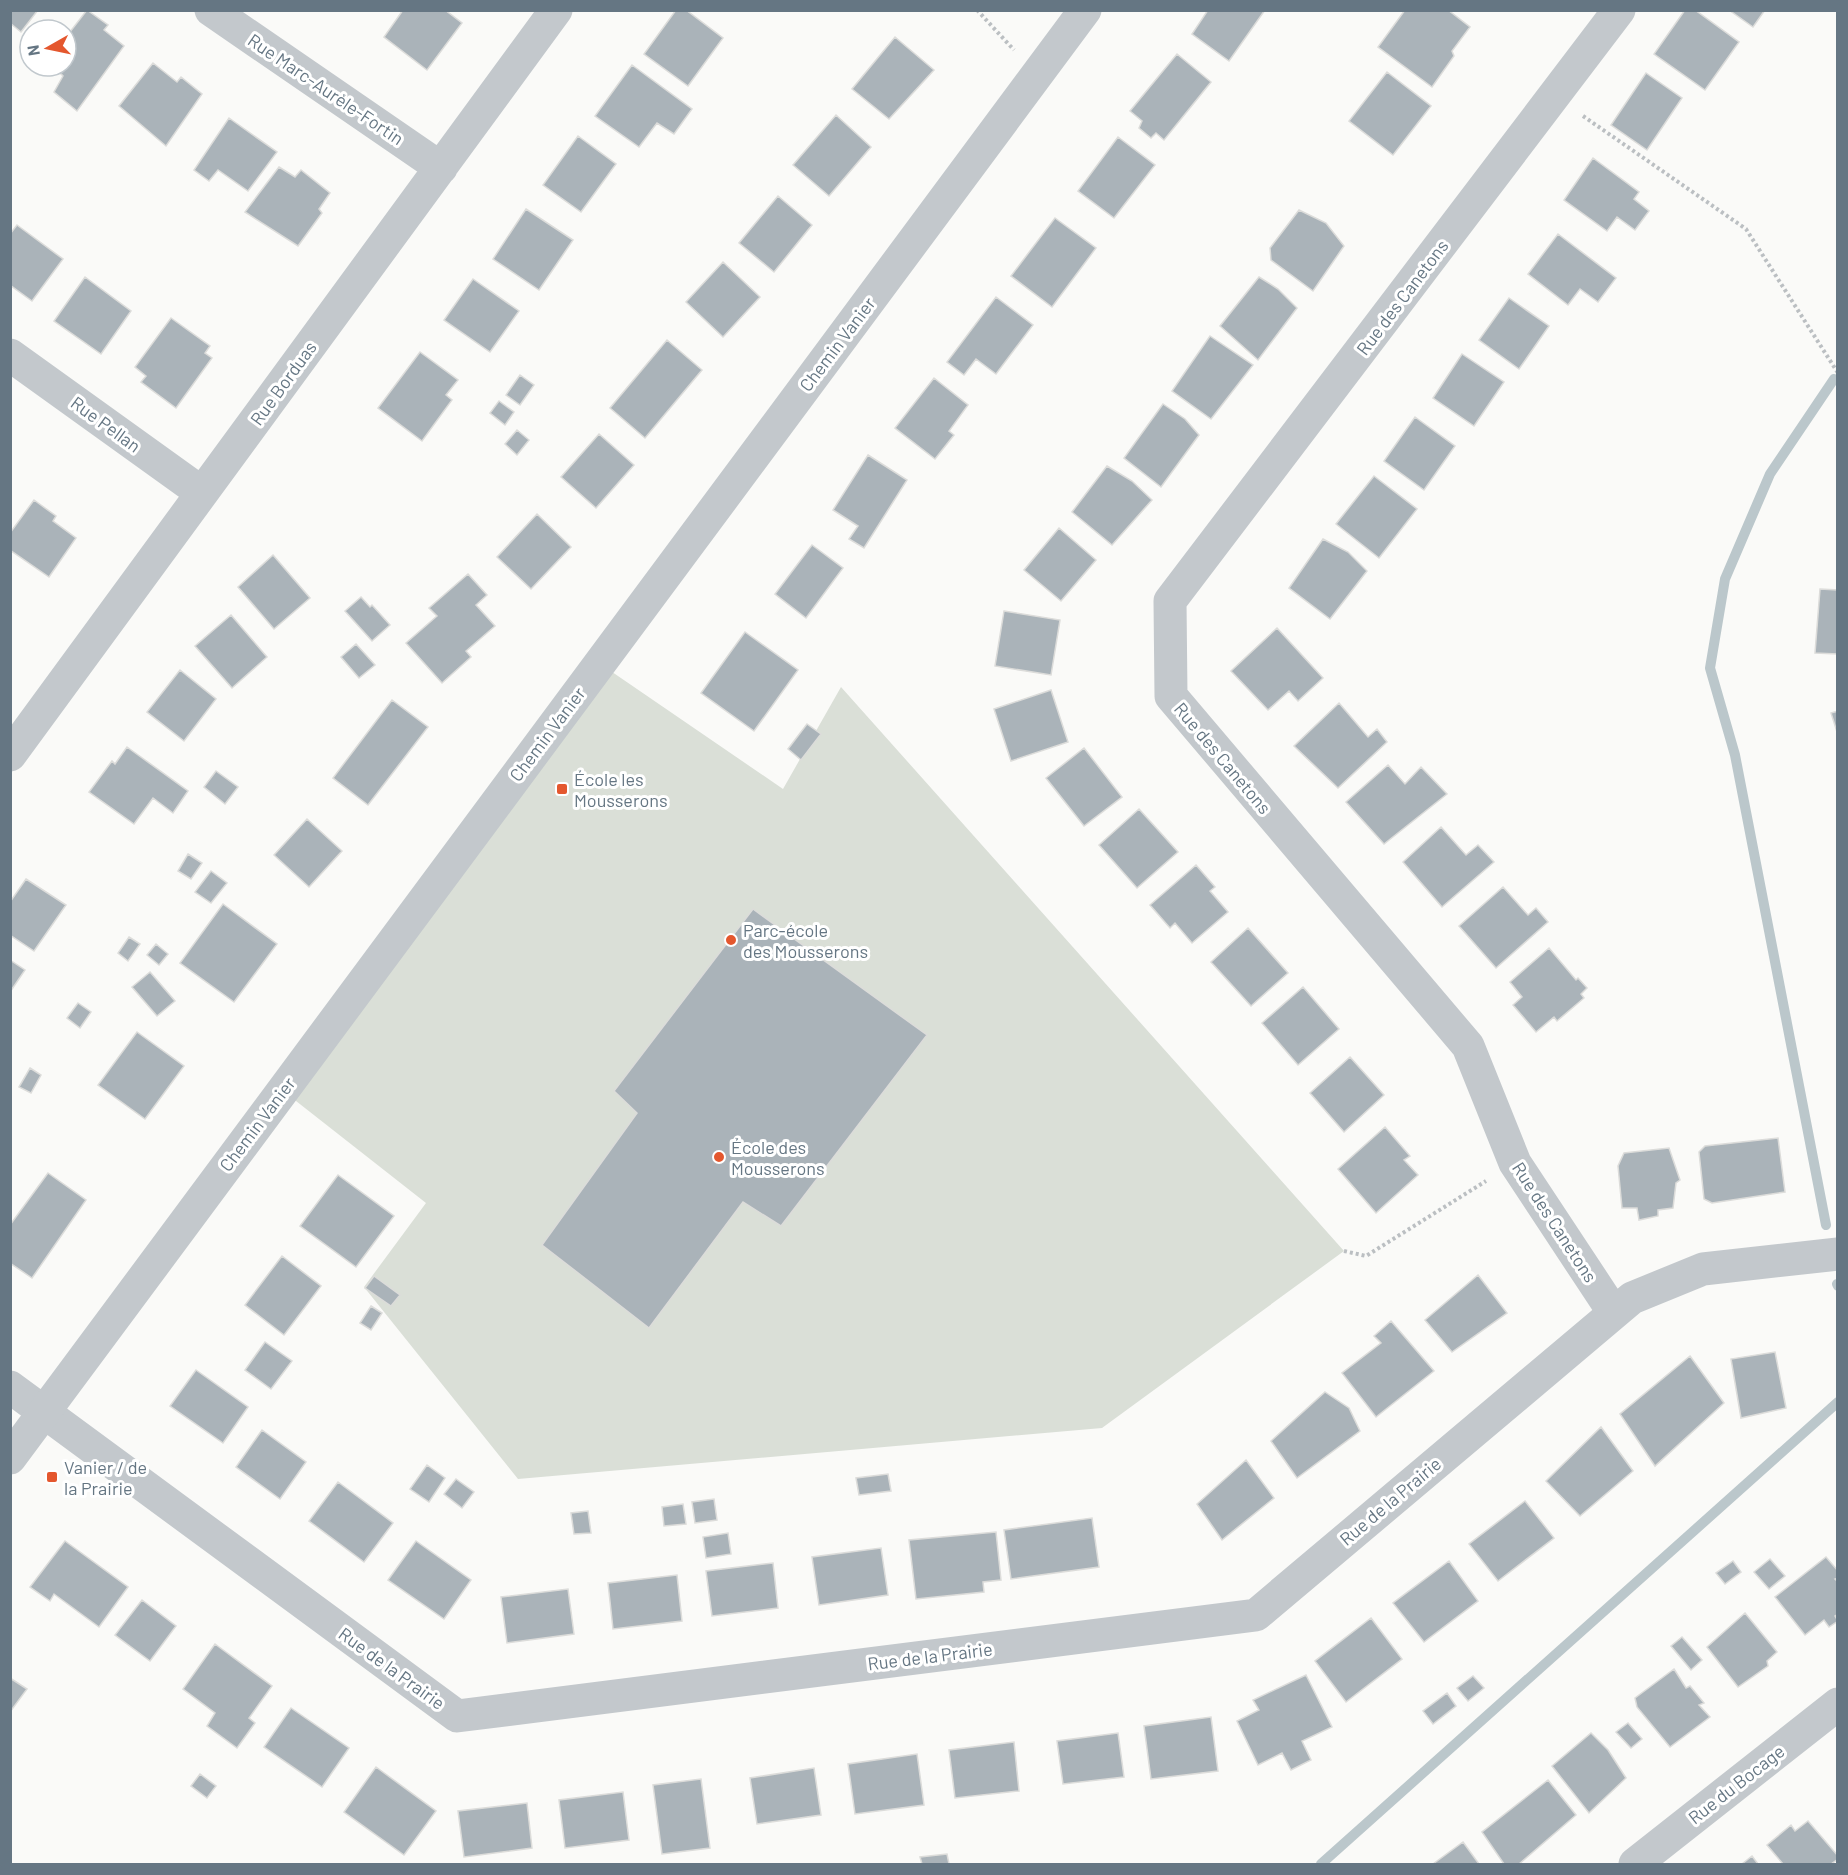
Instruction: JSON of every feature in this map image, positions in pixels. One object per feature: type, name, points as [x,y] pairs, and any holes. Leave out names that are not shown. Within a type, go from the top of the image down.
[{"type":"street","name":"Rue Marc-Aurèle-Fortin","points":[[211,10],[441,168]]},
{"type":"street","name":"Rue Borduas","points":[[10,755],[556,10]]},
{"type":"street","name":"Chemin Vanier","points":[[10,1458],[1085,10]]},
{"type":"street","name":"Rue des Canetons","points":[[1607,15],[1555,96],[1170,600],[1171,696],[1468,1046],[1515,1163],[1614,1313]]},
{"type":"street","name":"Rue Pellan","points":[[10,355],[202,493]]},
{"type":"street","name":"Rue de la Prairie","points":[[10,1387],[457,1716],[1256,1615],[1632,1298],[1703,1269],[1838,1254]]},
{"type":"street","name":"Rue du Bocage","points":[[1635,1864],[1838,1704]]},
{"type":"path","points":[[977,10],[1038,74]]},
{"type":"path","points":[[1555,96],[1746,229],[1838,373]]},
{"type":"path","points":[[1344,1251],[1366,1256],[1515,1163]]},
{"type":"shaded area","name":"Parc-école des Mousserons","points":[[599,663],[783,789],[841,687],[1344,1251],[1102,1428],[518,1479],[364,1287],[426,1203],[282,1090]]},
{"type":"building","points":[[10,10],[38,10],[32,18],[18,18],[18,30],[10,23]]},
{"type":"building","points":[[87,10],[108,25],[104,30],[124,46],[77,111],[54,92],[62,78],[78,78],[78,22]]},
{"type":"building","points":[[403,10],[445,10],[462,23],[427,70],[384,37]]},
{"type":"building","points":[[676,10],[686,10],[723,38],[688,86],[644,54]]},
{"type":"building","points":[[1208,10],[1265,10],[1229,61],[1192,34]]},
{"type":"building","points":[[1405,10],[1448,10],[1470,27],[1452,51],[1454,56],[1432,87],[1378,47]]},
{"type":"building","points":[[1685,10],[1695,10],[1739,42],[1705,90],[1654,54]]},
{"type":"building","points":[[1729,10],[1765,10],[1753,27]]},
{"type":"building","points":[[895,37],[934,70],[889,119],[852,89]]},
{"type":"building","points":[[1177,54],[1211,82],[1164,140],[1156,133],[1151,138],[1139,128],[1142,121],[1130,111]]},
{"type":"building","points":[[153,63],[177,82],[181,77],[202,94],[166,146],[119,106]]},
{"type":"building","points":[[632,65],[692,109],[674,134],[657,123],[639,147],[595,116]]},
{"type":"building","points":[[1387,72],[1431,106],[1393,155],[1349,121]]},
{"type":"building","points":[[1646,73],[1682,98],[1647,150],[1611,125]]},
{"type":"building","points":[[836,115],[871,147],[829,196],[793,165]]},
{"type":"building","points":[[229,118],[277,152],[248,191],[218,170],[209,181],[194,170]]},
{"type":"building","points":[[578,136],[616,164],[581,212],[543,185]]},
{"type":"building","points":[[1118,137],[1155,165],[1114,218],[1078,191]]},
{"type":"building","points":[[1593,158],[1639,192],[1634,199],[1649,211],[1635,230],[1617,217],[1607,231],[1564,200]]},
{"type":"building","points":[[279,167],[295,177],[301,170],[330,193],[319,209],[322,213],[298,246],[245,212]]},
{"type":"building","points":[[778,196],[812,225],[774,272],[739,243]]},
{"type":"building","points":[[526,209],[573,240],[539,290],[493,259]]},
{"type":"building","points":[[1299,210],[1326,223],[1344,246],[1313,291],[1271,260],[1270,248]]},
{"type":"building","points":[[1055,218],[1096,248],[1052,307],[1011,276]]},
{"type":"building","points":[[17,225],[63,259],[32,301],[10,285],[10,234]]},
{"type":"building","points":[[1558,234],[1616,278],[1598,302],[1580,289],[1568,305],[1528,274]]},
{"type":"building","points":[[723,262],[760,297],[723,337],[686,302]]},
{"type":"building","points":[[85,277],[131,311],[101,354],[54,321]]},
{"type":"building","points":[[1259,277],[1278,289],[1297,308],[1258,360],[1220,326]]},
{"type":"building","points":[[473,279],[519,311],[490,352],[444,320]]},
{"type":"building","points":[[996,297],[1033,325],[996,374],[976,359],[964,375],[947,362]]},
{"type":"building","points":[[1509,298],[1549,326],[1519,369],[1479,340]]},
{"type":"building","points":[[171,318],[210,346],[205,353],[212,358],[176,408],[141,382],[146,376],[135,367]]},
{"type":"building","points":[[1210,336],[1253,365],[1211,419],[1172,391]]},
{"type":"building","points":[[667,340],[702,370],[645,438],[610,408]]},
{"type":"building","points":[[420,352],[458,380],[446,395],[452,400],[422,441],[378,408]]},
{"type":"building","points":[[1462,354],[1504,382],[1474,426],[1433,398]]},
{"type":"building","points":[[520,375],[534,385],[520,405],[506,395]]},
{"type":"building","points":[[934,378],[968,405],[949,431],[954,435],[935,459],[895,428]]},
{"type":"building","points":[[499,401],[514,412],[505,425],[490,413]]},
{"type":"building","points":[[1163,404],[1185,419],[1199,435],[1161,487],[1124,458]]},
{"type":"building","points":[[1415,417],[1455,446],[1424,490],[1384,461]]},
{"type":"building","points":[[517,430],[529,440],[517,455],[505,444]]},
{"type":"building","points":[[599,434],[634,465],[596,508],[561,477]]},
{"type":"building","points":[[868,455],[907,480],[864,548],[849,539],[858,526],[833,510]]},
{"type":"building","points":[[1107,466],[1132,481],[1152,500],[1112,545],[1072,512]]},
{"type":"building","points":[[1374,476],[1417,509],[1379,558],[1336,524]]},
{"type":"building","points":[[34,500],[56,516],[53,521],[76,538],[49,577],[10,550],[10,533]]},
{"type":"building","points":[[537,514],[571,547],[531,589],[497,557]]},
{"type":"building","points":[[1059,528],[1096,560],[1061,601],[1024,570]]},
{"type":"building","points":[[1323,539],[1348,552],[1367,571],[1330,619],[1289,588]]},
{"type":"building","points":[[812,545],[843,568],[806,618],[775,594]]},
{"type":"building","points":[[273,555],[310,598],[274,629],[238,587]]},
{"type":"building","points":[[468,574],[487,595],[476,605],[495,626],[466,651],[471,657],[442,683],[406,643],[437,616],[429,608]]},
{"type":"building","points":[[1820,589],[1838,590],[1838,654],[1815,653]]},
{"type":"building","points":[[361,597],[370,607],[372,605],[390,625],[372,641],[345,611]]},
{"type":"building","points":[[1004,611],[1060,620],[1051,675],[995,666]]},
{"type":"building","points":[[231,615],[267,657],[232,688],[195,646]]},
{"type":"building","points":[[1277,628],[1323,678],[1298,701],[1289,691],[1268,710],[1231,671]]},
{"type":"building","points":[[745,632],[798,670],[754,731],[701,693]]},
{"type":"building","points":[[356,644],[375,665],[359,678],[341,657]]},
{"type":"building","points":[[180,670],[216,699],[184,741],[147,712]]},
{"type":"building","points":[[1051,690],[1068,742],[1011,761],[994,709]]},
{"type":"building","points":[[392,700],[428,727],[368,805],[333,778]]},
{"type":"building","points":[[1339,703],[1368,737],[1377,729],[1387,742],[1338,788],[1294,746]]},
{"type":"building","points":[[1838,711],[1838,735],[1831,713]]},
{"type":"building","points":[[807,724],[821,734],[801,760],[788,749]]},
{"type":"building","points":[[127,747],[188,791],[173,813],[153,798],[134,824],[89,792],[112,761],[115,764]]},
{"type":"building","points":[[1084,748],[1122,797],[1084,826],[1046,778]]},
{"type":"building","points":[[1388,765],[1405,784],[1421,767],[1447,794],[1384,844],[1346,802]]},
{"type":"building","points":[[216,771],[238,787],[225,804],[204,787]]},
{"type":"building","points":[[1139,809],[1178,852],[1137,888],[1099,845]]},
{"type":"building","points":[[307,819],[342,851],[309,887],[274,855]]},
{"type":"building","points":[[1441,827],[1466,855],[1478,845],[1494,862],[1442,907],[1403,862]]},
{"type":"building","points":[[188,854],[202,863],[191,879],[178,871]]},
{"type":"building","points":[[1196,865],[1215,887],[1210,891],[1228,912],[1192,943],[1175,923],[1170,928],[1150,905]]},
{"type":"building","points":[[211,871],[227,883],[211,903],[195,892]]},
{"type":"building","points":[[26,879],[66,905],[34,951],[10,935],[10,902]]},
{"type":"building","points":[[1503,887],[1528,915],[1536,908],[1548,922],[1496,968],[1459,926]]},
{"type":"building","points":[[223,904],[277,944],[234,1002],[180,963]]},
{"type":"building","name":"École des Mousserons","points":[[753,909],[927,1035],[781,1226],[743,1202],[649,1328],[542,1245],[637,1113],[614,1091]]},
{"type":"building","points":[[1248,928],[1288,973],[1251,1006],[1211,962]]},
{"type":"building","points":[[129,937],[140,944],[128,961],[118,953]]},
{"type":"building","points":[[156,944],[168,954],[159,965],[147,955]]},
{"type":"building","points":[[1549,948],[1576,980],[1578,978],[1587,988],[1581,994],[1584,998],[1557,1021],[1554,1017],[1536,1032],[1513,1005],[1522,997],[1510,982]]},
{"type":"building","points":[[10,960],[25,970],[10,992]]},
{"type":"building","points":[[150,972],[175,1001],[157,1016],[132,987]]},
{"type":"building","points":[[1303,987],[1339,1029],[1298,1065],[1262,1023]]},
{"type":"building","points":[[78,1003],[91,1012],[80,1028],[67,1018]]},
{"type":"building","points":[[137,1032],[184,1066],[145,1119],[98,1085]]},
{"type":"building","points":[[1350,1057],[1384,1095],[1344,1132],[1310,1093]]},
{"type":"building","points":[[30,1068],[41,1075],[31,1093],[19,1087]]},
{"type":"building","points":[[1385,1127],[1410,1156],[1404,1160],[1418,1175],[1376,1213],[1338,1169]]},
{"type":"building","points":[[1778,1138],[1785,1192],[1712,1203],[1704,1199],[1699,1152],[1705,1146]]},
{"type":"building","points":[[1669,1148],[1680,1180],[1676,1183],[1673,1208],[1658,1210],[1658,1216],[1639,1220],[1637,1208],[1622,1208],[1618,1166],[1624,1153]]},
{"type":"building","points":[[48,1173],[86,1200],[32,1278],[10,1263],[10,1225]]},
{"type":"building","points":[[338,1175],[394,1216],[356,1267],[300,1226]]},
{"type":"building","points":[[282,1256],[321,1286],[284,1335],[245,1305]]},
{"type":"building","points":[[1478,1275],[1507,1313],[1452,1352],[1425,1320]]},
{"type":"building","points":[[374,1276],[400,1295],[391,1306],[365,1288]]},
{"type":"building","points":[[371,1306],[382,1313],[371,1330],[360,1323]]},
{"type":"building","points":[[1391,1321],[1434,1371],[1376,1417],[1342,1373],[1381,1343],[1374,1336]]},
{"type":"building","points":[[265,1342],[292,1361],[271,1389],[245,1370]]},
{"type":"building","points":[[1775,1352],[1786,1408],[1741,1418],[1731,1359]]},
{"type":"building","points":[[1690,1356],[1724,1403],[1655,1466],[1620,1414]]},
{"type":"building","points":[[196,1370],[248,1407],[223,1443],[170,1406]]},
{"type":"building","points":[[1325,1392],[1349,1408],[1360,1431],[1297,1478],[1271,1441]]},
{"type":"building","points":[[1601,1427],[1633,1471],[1580,1516],[1546,1481]]},
{"type":"building","points":[[262,1430],[306,1462],[280,1499],[236,1467]]},
{"type":"building","points":[[1246,1460],[1274,1498],[1222,1540],[1197,1504]]},
{"type":"building","points":[[427,1465],[445,1478],[429,1502],[410,1489]]},
{"type":"building","points":[[888,1474],[891,1491],[859,1495],[856,1478]]},
{"type":"building","points":[[456,1479],[474,1492],[462,1508],[444,1494]]},
{"type":"building","points":[[338,1482],[393,1523],[364,1562],[309,1521]]},
{"type":"building","points":[[714,1499],[717,1520],[695,1523],[692,1502]]},
{"type":"building","points":[[1525,1501],[1554,1538],[1498,1581],[1469,1544]]},
{"type":"building","points":[[683,1504],[686,1524],[664,1526],[662,1507]]},
{"type":"building","points":[[588,1511],[591,1533],[574,1534],[571,1513]]},
{"type":"building","points":[[1092,1518],[1099,1567],[1011,1579],[1004,1530]]},
{"type":"building","points":[[996,1532],[1001,1580],[983,1582],[984,1592],[916,1599],[909,1540]]},
{"type":"building","points":[[728,1533],[731,1554],[706,1558],[703,1537]]},
{"type":"building","points":[[65,1541],[128,1587],[99,1627],[54,1594],[50,1601],[30,1587]]},
{"type":"building","points":[[416,1541],[471,1580],[444,1619],[388,1580]]},
{"type":"building","points":[[881,1548],[888,1595],[819,1605],[812,1557]]},
{"type":"building","points":[[1826,1557],[1838,1571],[1838,1578],[1835,1579],[1838,1582],[1838,1614],[1835,1616],[1838,1621],[1829,1627],[1824,1620],[1805,1635],[1775,1597]]},
{"type":"building","points":[[1770,1559],[1785,1576],[1769,1589],[1754,1572]]},
{"type":"building","points":[[1449,1561],[1478,1601],[1424,1642],[1393,1603]]},
{"type":"building","points":[[1733,1561],[1741,1572],[1725,1584],[1716,1573]]},
{"type":"building","points":[[773,1563],[778,1608],[712,1616],[706,1571]]},
{"type":"building","points":[[677,1575],[682,1621],[613,1629],[608,1583]]},
{"type":"building","points":[[568,1589],[574,1634],[507,1643],[501,1597]]},
{"type":"building","points":[[142,1600],[176,1626],[150,1661],[115,1635]]},
{"type":"building","points":[[1745,1613],[1777,1652],[1767,1661],[1768,1666],[1738,1687],[1707,1647]]},
{"type":"building","points":[[1371,1618],[1402,1659],[1346,1702],[1315,1661]]},
{"type":"building","points":[[1682,1637],[1702,1660],[1691,1670],[1671,1646]]},
{"type":"building","points":[[215,1644],[272,1686],[249,1718],[255,1723],[237,1748],[207,1726],[215,1713],[183,1689]]},
{"type":"building","points":[[1674,1669],[1686,1688],[1690,1686],[1704,1703],[1699,1705],[1710,1717],[1670,1747],[1637,1707],[1635,1698]]},
{"type":"building","points":[[1306,1675],[1332,1727],[1302,1741],[1311,1760],[1291,1770],[1282,1753],[1258,1765],[1237,1721],[1259,1710],[1253,1700]]},
{"type":"building","points":[[1473,1676],[1484,1688],[1468,1701],[1457,1688]]},
{"type":"building","points":[[10,1678],[27,1689],[10,1712]]},
{"type":"building","points":[[1447,1693],[1456,1706],[1433,1724],[1423,1711]]},
{"type":"building","points":[[291,1708],[349,1748],[322,1787],[264,1747]]},
{"type":"building","points":[[1211,1717],[1218,1771],[1151,1779],[1144,1726]]},
{"type":"building","points":[[1628,1723],[1642,1739],[1631,1748],[1616,1732]]},
{"type":"building","points":[[1118,1733],[1124,1777],[1063,1784],[1057,1741]]},
{"type":"building","points":[[1591,1733],[1608,1750],[1626,1778],[1589,1813],[1552,1766]]},
{"type":"building","points":[[1014,1742],[1019,1791],[955,1798],[949,1750]]},
{"type":"building","points":[[917,1754],[924,1805],[855,1814],[848,1764]]},
{"type":"building","points":[[376,1767],[436,1811],[404,1855],[344,1812]]},
{"type":"building","points":[[814,1768],[821,1815],[757,1824],[750,1778]]},
{"type":"building","points":[[200,1774],[216,1786],[207,1798],[191,1786]]},
{"type":"building","points":[[701,1779],[710,1848],[662,1854],[653,1785]]},
{"type":"building","points":[[1548,1780],[1576,1815],[1519,1864],[1504,1864],[1482,1832]]},
{"type":"building","points":[[623,1792],[629,1840],[565,1848],[559,1800]]},
{"type":"building","points":[[527,1803],[532,1848],[464,1857],[458,1811]]},
{"type":"building","points":[[1808,1821],[1838,1856],[1838,1859],[1831,1864],[1783,1864],[1767,1845],[1791,1825],[1795,1831]]},
{"type":"building","points":[[1463,1842],[1479,1864],[1433,1864]]},
{"type":"building","points":[[947,1854],[949,1864],[922,1864],[920,1857]]},
{"type":"building","points":[[1752,1856],[1758,1864],[1742,1864]]},
{"type":"waterway","points":[[1826,1225],[1735,755],[1710,668],[1725,579],[1770,474],[1834,379]]},
{"type":"waterway","points":[[1321,1864],[1838,1402]]},
{"type":"place","name":"École les Mousserons","points":[[562,789]]},
{"type":"place","name":"Parc-école des Mousserons","points":[[731,940]]},
{"type":"place","name":"École des Mousserons","points":[[719,1157]]},
{"type":"place","name":"Vanier / de la Prairie","points":[[52,1477]]}]
